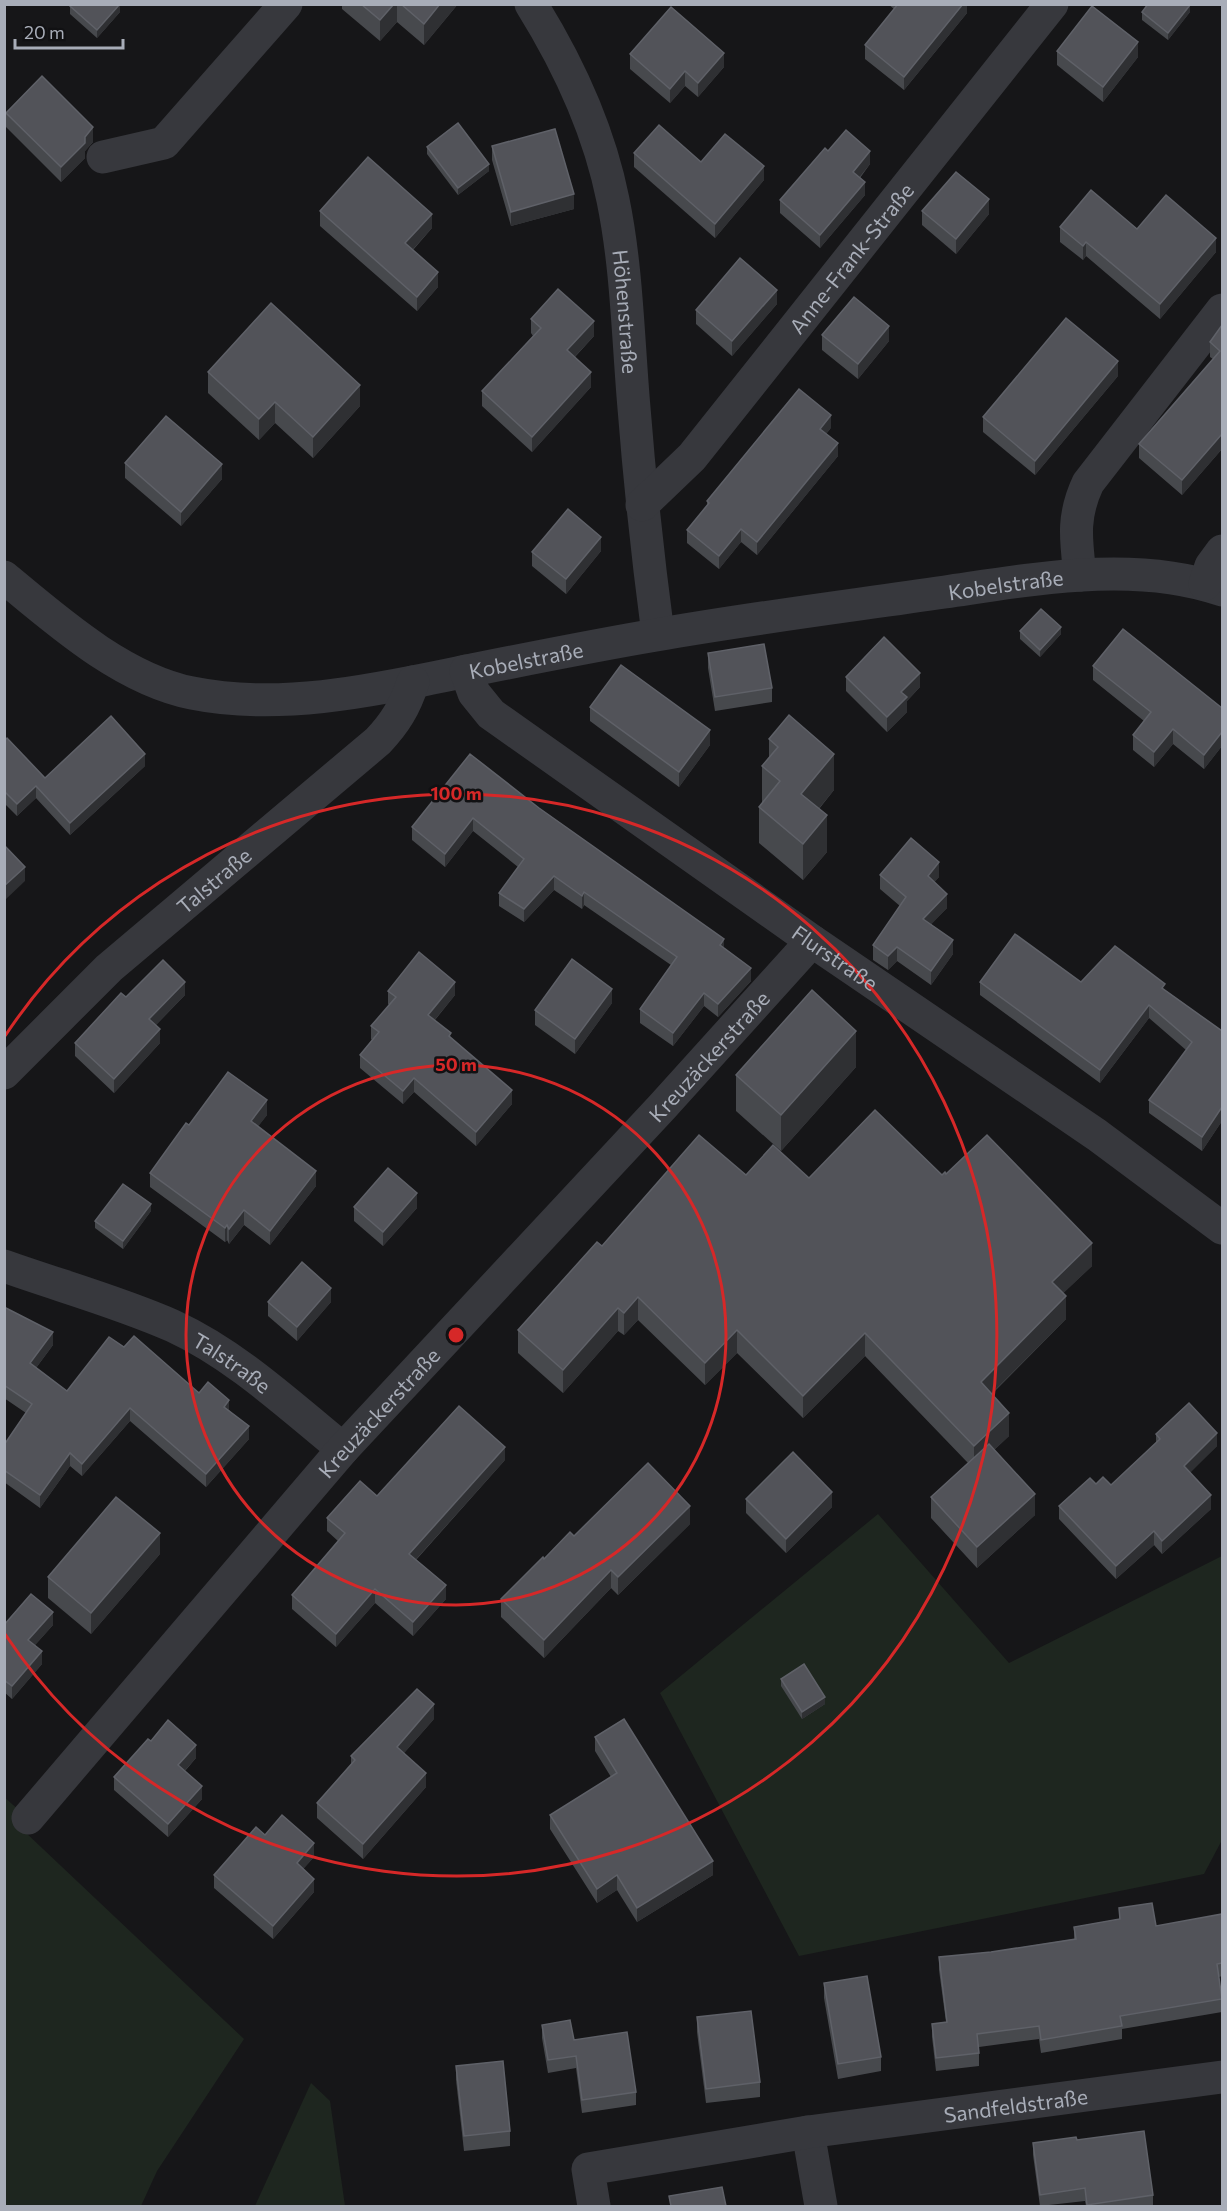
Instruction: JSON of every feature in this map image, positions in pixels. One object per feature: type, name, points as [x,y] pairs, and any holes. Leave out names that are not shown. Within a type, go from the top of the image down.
[{"type":"street","points":[[103,157],[164,143],[286,4]]},
{"type":"street","name":"Höhenstraße","points":[[531,4],[566,64],[588,115],[613,200],[621,254],[642,505],[658,634]]},
{"type":"street","name":"Anne-Frank-Straße","points":[[642,505],[692,457],[1052,4]]},
{"type":"street","name":"Kobelstraße","points":[[1080,575],[1075,527],[1078,504],[1088,483],[1222,310]]},
{"type":"street","points":[[1214,587],[1211,566],[1222,550]]},
{"type":"street","name":"Kobelstraße","points":[[4,577],[62,626],[152,679],[189,693],[229,699],[285,699],[351,694],[658,634],[1025,580],[1080,575],[1163,577],[1214,587]]},
{"type":"street","name":"Flurstraße","points":[[465,671],[474,693],[491,714],[812,940],[1097,1135],[1222,1228]]},
{"type":"street","name":"Talstraße","points":[[4,1073],[109,968],[378,741],[395,723],[406,704],[413,682]]},
{"type":"street","name":"Kreuzäckerstraße","points":[[28,1818],[343,1449],[662,1107],[812,940]]},
{"type":"street","name":"Talstraße","points":[[4,1266],[173,1326],[213,1348],[255,1378],[343,1449]]},
{"type":"street","name":"Sandfeldstraße","points":[[594,2206],[588,2169],[808,2132],[1222,2077]]},
{"type":"street","points":[[808,2132],[821,2206]]},
{"type":"shaded area","points":[[878,1514],[1009,1663],[1222,1556],[1222,1840],[1204,1874],[799,1956],[660,1693]]},
{"type":"shaded area","points":[[4,1797],[28,1818],[24,1831],[244,2039],[157,2171],[141,2206],[5,2206]]},
{"type":"shaded area","points":[[311,2083],[330,2101],[345,2206],[255,2206]]},
{"type":"building","points":[[71,4],[120,4],[97,30],[70,6]]},
{"type":"building","points":[[361,4],[394,4],[380,20]]},
{"type":"building","points":[[401,4],[440,4],[424,24]]},
{"type":"building","points":[[898,4],[963,4],[904,77],[865,45]]},
{"type":"building","points":[[1148,4],[1190,5],[1168,33],[1142,12]]},
{"type":"building","points":[[1092,6],[1138,42],[1103,87],[1057,51]]},
{"type":"building","points":[[671,7],[724,53],[698,83],[685,71],[670,89],[630,54]]},
{"type":"building","points":[[42,76],[93,127],[85,137],[85,143],[61,167],[6,113]]},
{"type":"building","points":[[458,123],[489,164],[458,188],[427,147]]},
{"type":"building","points":[[659,125],[701,162],[725,134],[764,166],[715,224],[634,153]]},
{"type":"building","points":[[555,129],[574,194],[511,212],[492,146]]},
{"type":"building","points":[[846,130],[870,151],[853,172],[865,182],[820,235],[780,200],[825,148],[828,151]]},
{"type":"building","points":[[368,157],[432,214],[405,243],[438,272],[417,297],[320,211]]},
{"type":"building","points":[[956,172],[989,199],[956,239],[922,211]]},
{"type":"building","points":[[1091,190],[1137,229],[1166,195],[1216,238],[1160,304],[1086,242],[1083,246],[1060,227]]},
{"type":"building","points":[[740,258],[777,290],[732,341],[696,310]]},
{"type":"building","points":[[558,289],[594,321],[567,350],[591,372],[532,437],[482,391],[541,328],[531,319]]},
{"type":"building","points":[[854,297],[889,326],[858,364],[822,335]]},
{"type":"building","points":[[271,303],[360,385],[313,437],[275,402],[259,419],[208,372]]},
{"type":"building","points":[[1066,318],[1118,361],[1035,461],[983,417]]},
{"type":"building","points":[[1222,325],[1222,434],[1182,480],[1139,444],[1220,351],[1210,342]]},
{"type":"building","points":[[799,389],[831,415],[820,429],[838,443],[757,542],[741,529],[719,556],[687,530],[709,503],[707,501]]},
{"type":"building","points":[[166,416],[222,464],[181,512],[125,463]]},
{"type":"building","points":[[568,509],[601,537],[566,579],[532,552]]},
{"type":"building","points":[[1041,609],[1061,627],[1040,650],[1020,631]]},
{"type":"building","points":[[1123,629],[1222,708],[1222,732],[1204,755],[1173,729],[1154,752],[1133,735],[1151,712],[1093,666]]},
{"type":"building","points":[[884,637],[920,673],[901,692],[907,697],[887,717],[846,677]]},
{"type":"building","points":[[764,644],[772,688],[715,697],[708,653]]},
{"type":"building","points":[[621,665],[710,730],[679,772],[590,707]]},
{"type":"building","points":[[789,715],[834,754],[801,794],[827,815],[803,844],[759,807],[780,781],[762,766],[778,747],[769,739]]},
{"type":"building","points":[[111,716],[145,754],[70,823],[36,786],[17,804],[4,791],[4,741],[7,738],[45,778]]},
{"type":"building","points":[[470,754],[539,808],[724,939],[720,945],[751,968],[718,1004],[704,993],[673,1033],[640,1009],[677,957],[584,892],[582,896],[554,876],[524,909],[499,893],[524,859],[473,818],[445,854],[412,827]]},
{"type":"building","points":[[911,838],[939,862],[928,876],[947,894],[923,919],[953,940],[931,971],[897,947],[888,956],[873,945],[906,897],[880,875]]},
{"type":"building","points":[[4,845],[25,867],[4,886]]},
{"type":"building","points":[[1015,934],[1081,982],[1115,946],[1165,984],[1162,988],[1222,1031],[1222,1107],[1202,1137],[1149,1100],[1192,1042],[1149,1005],[1100,1070],[980,982]]},
{"type":"building","points":[[419,952],[455,982],[428,1015],[451,1033],[449,1036],[512,1090],[476,1132],[414,1078],[403,1091],[360,1055],[379,1032],[371,1026],[396,997],[388,991]]},
{"type":"building","points":[[572,959],[612,989],[575,1039],[535,1010]]},
{"type":"building","points":[[163,960],[185,982],[149,1019],[160,1029],[114,1079],[75,1043],[121,993],[126,997]]},
{"type":"building","points":[[812,990],[856,1031],[781,1115],[736,1075]]},
{"type":"building","points":[[228,1072],[267,1100],[251,1121],[316,1171],[270,1231],[244,1210],[229,1229],[227,1225],[225,1228],[150,1173],[186,1123],[189,1125]]},
{"type":"building","points":[[875,1110],[942,1175],[945,1172],[946,1174],[987,1135],[1092,1243],[1052,1282],[1066,1296],[981,1382],[1009,1413],[974,1446],[865,1333],[803,1396],[737,1330],[705,1363],[638,1297],[624,1313],[618,1308],[563,1370],[518,1330],[597,1242],[602,1246],[699,1135],[746,1175],[773,1145],[809,1178]]},
{"type":"building","points":[[388,1168],[417,1193],[383,1232],[354,1207]]},
{"type":"building","points":[[123,1184],[151,1204],[123,1241],[95,1221]]},
{"type":"building","points":[[302,1262],[331,1288],[297,1327],[268,1302]]},
{"type":"building","points":[[4,1307],[53,1332],[30,1363],[67,1391],[109,1337],[124,1347],[134,1336],[199,1393],[208,1382],[229,1400],[224,1407],[249,1426],[206,1474],[130,1408],[82,1464],[70,1453],[40,1495],[4,1470],[4,1445],[32,1404],[4,1385]]},
{"type":"building","points":[[1189,1403],[1217,1433],[1184,1466],[1211,1495],[1162,1541],[1154,1531],[1116,1566],[1059,1506],[1090,1478],[1096,1484],[1103,1477],[1111,1485],[1160,1439],[1156,1434]]},
{"type":"building","points":[[459,1406],[505,1447],[409,1554],[446,1585],[413,1622],[375,1589],[336,1634],[292,1595],[345,1533],[327,1518],[360,1481],[377,1496]]},
{"type":"building","points":[[989,1444],[1035,1494],[977,1547],[931,1497]]},
{"type":"building","points":[[793,1452],[832,1492],[786,1539],[746,1499]]},
{"type":"building","points":[[648,1463],[690,1506],[618,1577],[611,1570],[544,1640],[501,1599],[570,1532],[574,1536]]},
{"type":"building","points":[[116,1497],[160,1533],[91,1613],[48,1577]]},
{"type":"building","points":[[31,1594],[53,1612],[28,1640],[42,1651],[12,1686],[4,1680],[4,1625]]},
{"type":"building","points":[[804,1664],[825,1697],[802,1712],[781,1679]]},
{"type":"building","points":[[417,1689],[434,1704],[397,1747],[426,1773],[363,1844],[317,1803],[355,1760],[351,1756]]},
{"type":"building","points":[[624,1719],[713,1861],[637,1908],[617,1875],[597,1889],[550,1815],[617,1773],[595,1737]]},
{"type":"building","points":[[168,1720],[196,1745],[178,1765],[202,1786],[168,1824],[114,1777],[148,1739],[151,1741]]},
{"type":"building","points":[[282,1815],[314,1843],[297,1863],[314,1879],[273,1926],[214,1875],[256,1827],[265,1835]]},
{"type":"building","points":[[1152,1903],[1156,1926],[1222,1914],[1222,1963],[1217,1964],[1222,1999],[1120,2016],[1122,2026],[1041,2040],[1039,2026],[977,2034],[979,2053],[936,2058],[932,2024],[947,2022],[939,1957],[991,1952],[1076,1939],[1074,1927],[1120,1919],[1119,1908]]},
{"type":"building","points":[[867,1976],[881,2057],[838,2064],[824,1983]]},
{"type":"building","points":[[751,2011],[760,2082],[706,2089],[697,2017]]},
{"type":"building","points":[[570,2020],[574,2040],[627,2032],[636,2092],[582,2100],[576,2056],[548,2060],[542,2025]]},
{"type":"building","points":[[503,2061],[510,2131],[464,2136],[456,2066]]},
{"type":"building","points":[[1144,2131],[1153,2195],[1087,2205],[1085,2188],[1040,2195],[1033,2143]]},
{"type":"building","points":[[722,2187],[726,2206],[671,2206],[669,2196]]}]
